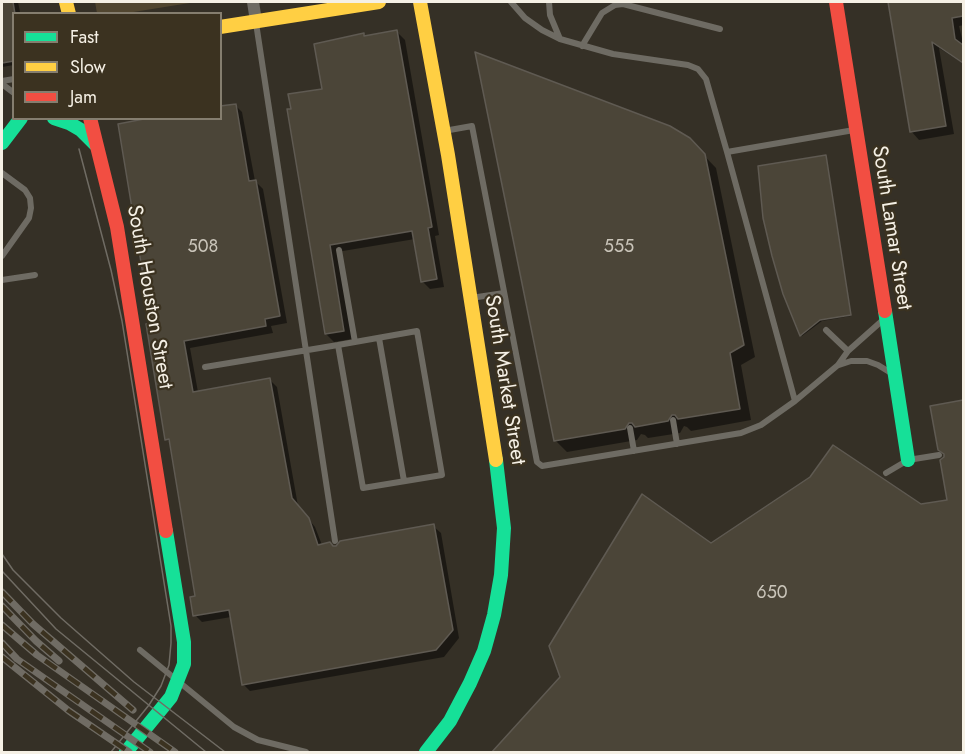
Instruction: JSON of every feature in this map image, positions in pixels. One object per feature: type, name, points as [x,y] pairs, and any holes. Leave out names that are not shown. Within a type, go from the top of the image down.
[{"type":"main road","points":[[222,27],[379,2]]},
{"type":"main road","name":"South Market Street","points":[[420,2],[444,131],[502,501],[504,528],[501,575],[494,615],[484,651],[455,711],[427,752]]},
{"type":"main road","name":"South Lamar Street","points":[[836,2],[908,460]]},
{"type":"main road","points":[[60,120],[81,130],[96,144]]},
{"type":"main road","name":"South Houston Street","points":[[90,120],[117,227],[184,642],[184,664],[171,697],[126,753]]},
{"type":"main road","points":[[2,143],[18,121]]},
{"type":"street","points":[[253,2],[256,21]]},
{"type":"lane","points":[[511,2],[525,18],[560,39],[613,54],[688,65],[699,69],[706,79],[795,402]]},
{"type":"lane","points":[[549,2],[550,15],[560,39]]},
{"type":"lane","points":[[582,46],[602,13],[615,5],[623,4],[720,29]]},
{"type":"lane","points":[[256,21],[335,542]]},
{"type":"lane","points":[[444,131],[472,126],[537,462],[542,466],[741,433],[761,425],[795,402],[838,365],[848,351],[884,318]]},
{"type":"lane","points":[[727,152],[855,129]]},
{"type":"lane","points":[[2,173],[25,190],[30,198],[31,208],[29,218],[2,256]]},
{"type":"lane","points":[[339,250],[355,342]]},
{"type":"lane","points":[[2,280],[35,275]]},
{"type":"lane","points":[[470,298],[504,293]]},
{"type":"lane","points":[[826,330],[848,351]]},
{"type":"lane","points":[[205,367],[417,331],[442,475],[363,488],[338,345]]},
{"type":"lane","points":[[379,338],[404,481]]},
{"type":"lane","points":[[838,365],[851,361],[867,362],[878,365],[893,375]]},
{"type":"lane","points":[[673,420],[677,444]]},
{"type":"lane","points":[[630,428],[634,451]]},
{"type":"lane","points":[[886,473],[908,460],[939,454]]},
{"type":"lane","points":[[140,650],[234,727],[258,740],[306,753]]},
{"type":"shaded area","points":[[95,2],[196,2],[134,12],[97,12]]},
{"type":"building","points":[[2,2],[13,2],[15,12],[12,12],[12,61],[2,63]]},
{"type":"building","points":[[888,2],[963,2],[963,16],[952,18],[955,39],[963,45],[963,63],[932,42],[946,126],[910,132]]},
{"type":"building","points":[[397,30],[432,227],[428,228],[437,279],[421,282],[412,231],[330,245],[344,331],[325,334],[287,109],[291,109],[288,94],[322,89],[314,44],[364,33],[364,36]]},
{"type":"building","points":[[475,52],[670,126],[690,138],[705,154],[744,345],[730,353],[740,409],[678,419],[672,415],[668,421],[635,427],[629,423],[625,429],[554,441]]},
{"type":"building","points":[[236,104],[249,181],[256,180],[280,316],[265,319],[266,326],[184,341],[193,392],[270,378],[292,498],[309,518],[318,545],[330,542],[336,546],[340,541],[434,524],[453,630],[436,650],[242,685],[229,610],[193,616],[190,597],[195,596],[169,439],[165,440],[146,324],[151,323],[118,124],[139,120],[222,120],[222,106]]},
{"type":"building","points":[[826,155],[851,315],[820,320],[800,336],[783,294],[772,256],[763,218],[758,166]]},
{"type":"building","points":[[963,400],[963,753],[491,753],[560,677],[549,646],[642,494],[711,543],[810,477],[833,445],[921,504],[947,500],[940,460],[944,454],[938,450],[930,406]]},
{"type":"tram line","points":[[79,149],[122,321],[171,626],[169,665],[161,686],[149,705],[111,752]]},
{"type":"tram line","points":[[2,554],[13,570],[61,618],[134,682],[225,752]]},
{"type":"tram line","points":[[2,571],[56,629],[206,752]]},
{"type":"railway","points":[[2,592],[33,624],[133,710]]},
{"type":"railway","points":[[2,606],[59,661]]},
{"type":"railway","points":[[2,625],[37,655],[175,752]]},
{"type":"railway","points":[[2,643],[17,659],[150,752]]},
{"type":"railway","points":[[2,657],[69,711],[129,752]]},
{"type":"traffic: fast","points":[[2,143],[19,120]]},
{"type":"traffic: fast","points":[[60,120],[81,130],[95,144]]},
{"type":"traffic: fast","points":[[885,311],[908,460]]},
{"type":"traffic: fast","points":[[426,752],[450,721],[470,683],[484,651],[494,615],[501,575],[504,528],[496,460]]},
{"type":"traffic: fast","points":[[126,752],[171,697],[184,664],[184,642],[166,531]]},
{"type":"traffic: slow","points":[[66,2],[68,12]]},
{"type":"traffic: slow","points":[[222,27],[379,2]]},
{"type":"traffic: slow","points":[[420,2],[448,155],[496,460]]},
{"type":"traffic: jam","points":[[836,2],[885,311]]},
{"type":"traffic: jam","points":[[90,120],[117,227],[166,531]]}]
